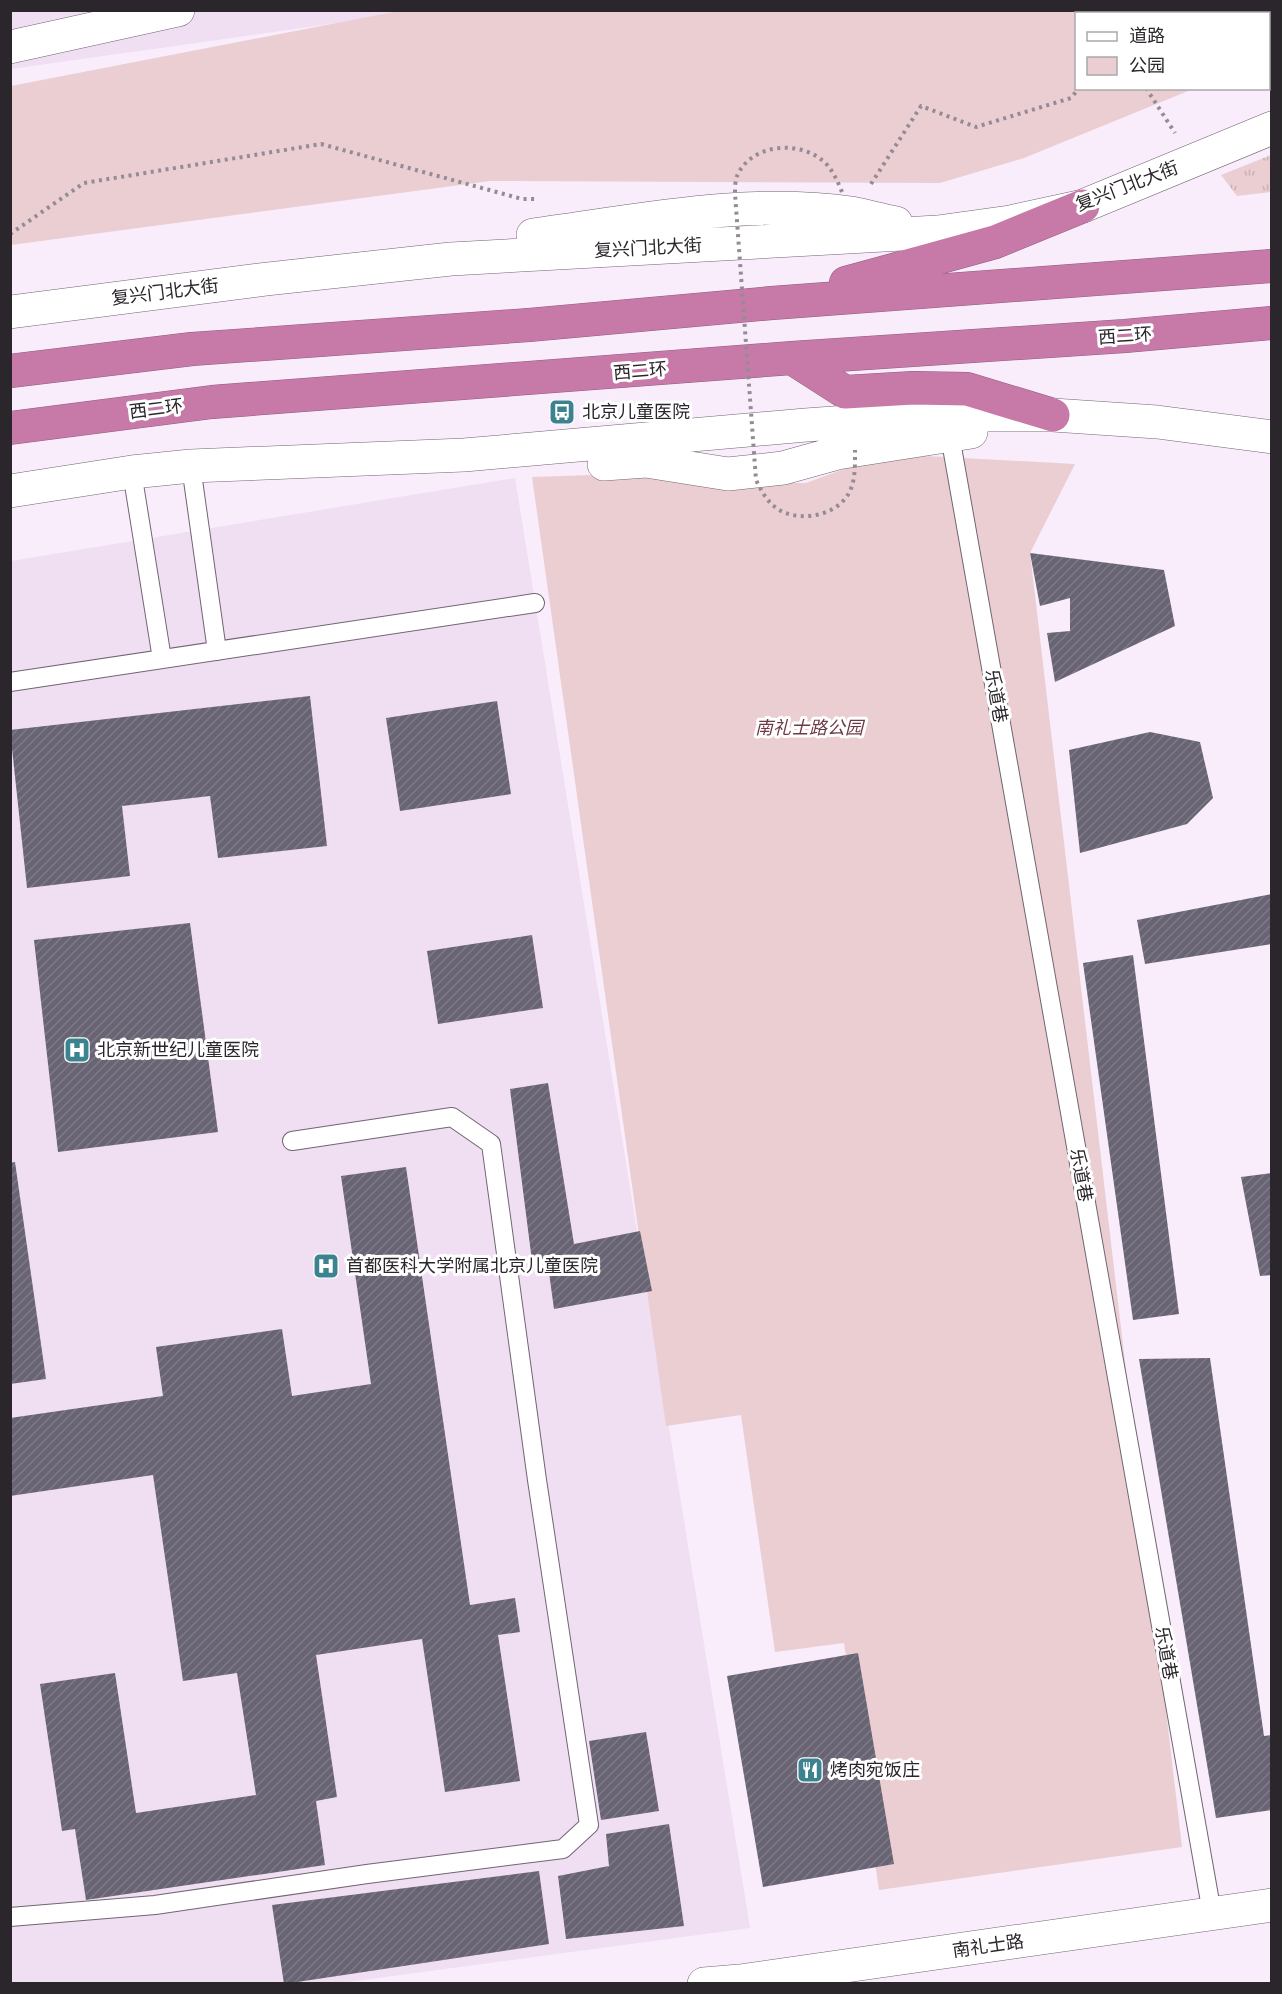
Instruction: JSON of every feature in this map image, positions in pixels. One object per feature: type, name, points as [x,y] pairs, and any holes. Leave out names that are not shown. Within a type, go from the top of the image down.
[{"type":"highway","points":[[772,303],[994,242],[1083,206]]},
{"type":"highway","points":[[10,371],[192,349],[529,325],[772,303],[1272,266]]},
{"type":"highway","name":"西二环","points":[[10,428],[212,402],[792,358],[1125,336],[1272,323]]},
{"type":"highway","points":[[792,358],[845,392],[913,388],[967,389],[1053,415]]},
{"type":"street","points":[[10,46],[178,10]]},
{"type":"street","name":"复兴门北大街","points":[[10,312],[335,271],[533,235],[715,210],[790,209],[851,213],[938,232],[1010,222],[1083,206],[1272,128]]},
{"type":"street","points":[[464,455],[521,469],[646,461],[728,474],[783,468],[837,453],[950,436],[1053,415]]},
{"type":"street","points":[[10,491],[132,472],[191,466],[464,455],[933,416],[1053,415],[1157,422],[1272,437]]},
{"type":"street","name":"南礼士路","points":[[704,1983],[740,1981],[1272,1905]]},
{"type":"lane","name":"乐道巷","points":[[950,436],[1212,1913]]},
{"type":"lane","points":[[191,466],[217,651]]},
{"type":"lane","points":[[132,472],[162,659]]},
{"type":"lane","points":[[10,682],[535,603]]},
{"type":"lane","points":[[10,1917],[155,1905],[563,1849],[589,1825],[537,1480],[491,1144],[452,1117],[292,1141]]},
{"type":"path","points":[[867,191],[921,106],[976,127],[1071,98],[1077,90]]},
{"type":"path","points":[[1147,90],[1175,133],[1186,129]]},
{"type":"path","points":[[10,234],[84,183],[321,144],[522,199],[545,199]]},
{"type":"path","points":[[842,192],[833,172],[822,160],[806,151],[787,147],[771,148],[750,159],[737,177],[735,194],[756,480],[764,496],[775,507],[788,514],[805,517],[831,510],[845,499],[855,476],[855,450]]},
{"type":"path","points":[[830,192],[850,191]]},
{"type":"path","points":[[723,194],[735,194]]},
{"type":"shaded area","points":[[11,10],[422,11],[11,69]]},
{"type":"shaded area","name":"首都医科大学附属北京儿童医院","points":[[515,478],[750,1928],[340,1983],[11,1984],[11,561]]},
{"type":"green space","points":[[404,10],[1271,11],[1270,56],[1270,12],[1075,12],[1075,90],[1191,90],[1024,158],[940,183],[490,181],[11,245],[11,86]]},
{"type":"green space","points":[[1271,155],[1271,192],[1237,196],[1221,175]]},
{"type":"green space","name":"南礼士路公园","points":[[926,456],[1075,464],[1030,553],[1182,1847],[879,1890],[844,1643],[775,1652],[741,1415],[666,1426],[532,477],[652,473],[708,483],[806,483],[863,462]]},
{"type":"building","points":[[1030,553],[1164,570],[1175,626],[1055,682],[1047,633],[1070,631],[1070,598],[1040,606]]},
{"type":"building","points":[[310,696],[327,846],[218,858],[210,796],[122,806],[130,876],[27,888],[10,730]]},
{"type":"building","points":[[497,701],[511,794],[400,811],[386,718]]},
{"type":"building","points":[[1150,732],[1200,742],[1213,798],[1187,824],[1080,853],[1069,750]]},
{"type":"building","points":[[1272,894],[1272,944],[1145,964],[1137,920]]},
{"type":"building","points":[[190,923],[218,1132],[58,1152],[34,940]]},
{"type":"building","points":[[532,935],[543,1008],[438,1024],[427,951]]},
{"type":"building","points":[[1133,955],[1179,1314],[1133,1320],[1083,963]]},
{"type":"building","points":[[548,1083],[574,1244],[640,1231],[652,1291],[554,1309],[547,1258],[532,1261],[510,1089]]},
{"type":"building","points":[[15,1162],[46,1379],[10,1384],[10,1163]]},
{"type":"building","points":[[406,1167],[470,1605],[515,1598],[520,1632],[498,1635],[520,1781],[445,1792],[422,1639],[316,1655],[337,1797],[316,1801],[325,1865],[86,1900],[75,1829],[62,1831],[40,1684],[115,1673],[136,1813],[256,1795],[237,1673],[183,1681],[153,1475],[10,1496],[10,1418],[163,1396],[156,1347],[282,1329],[292,1396],[371,1384],[341,1176]]},
{"type":"building","points":[[1272,1173],[1272,1275],[1260,1276],[1241,1177]]},
{"type":"building","points":[[1210,1358],[1264,1736],[1272,1735],[1272,1810],[1216,1818],[1139,1359]]},
{"type":"building","name":"烤肉宛饭庄","points":[[858,1653],[894,1864],[763,1887],[727,1676]]},
{"type":"building","points":[[646,1732],[659,1811],[601,1820],[589,1741]]},
{"type":"building","points":[[669,1824],[684,1926],[566,1939],[558,1876],[609,1866],[606,1834]]},
{"type":"building","points":[[539,1871],[549,1944],[284,1984],[272,1905]]},
{"type":"place","name":"北京儿童医院","points":[[562,412]]},
{"type":"place","name":"北京新世纪儿童医院","points":[[77,1050]]},
{"type":"place","name":"首都医科大学附属北京儿童医院","points":[[326,1266]]},
{"type":"place","name":"烤肉宛饭庄","points":[[810,1770]]}]
